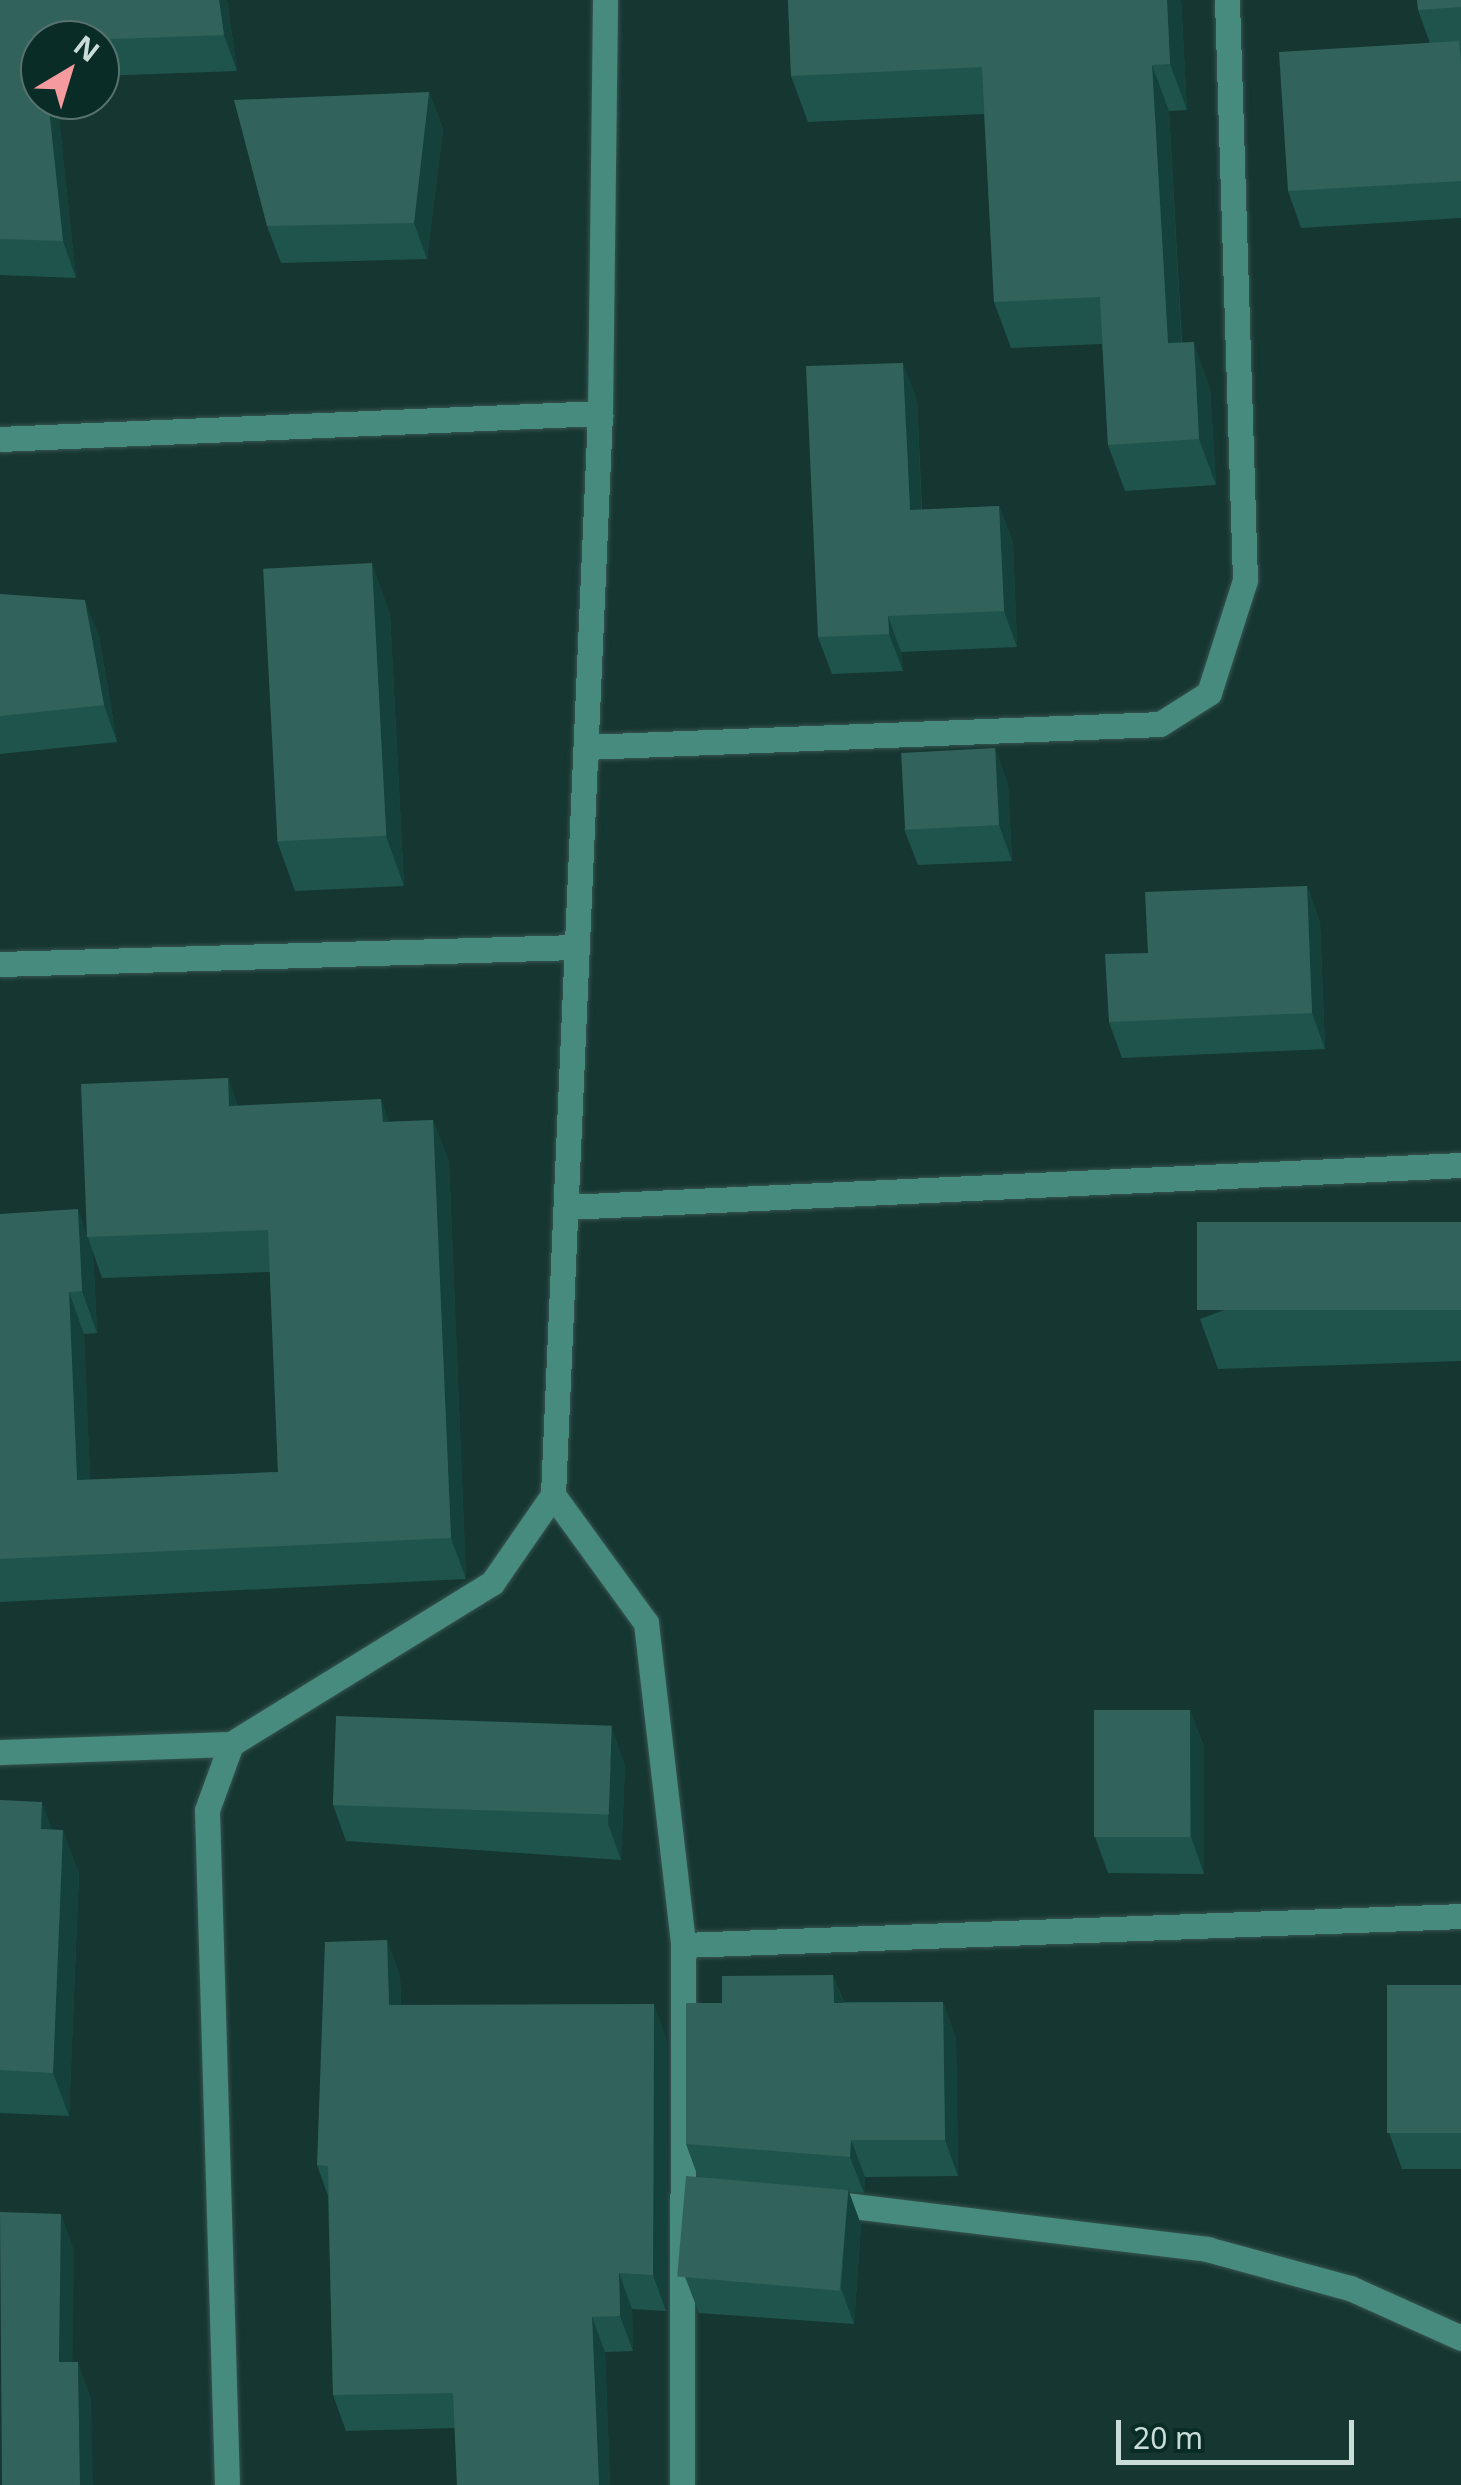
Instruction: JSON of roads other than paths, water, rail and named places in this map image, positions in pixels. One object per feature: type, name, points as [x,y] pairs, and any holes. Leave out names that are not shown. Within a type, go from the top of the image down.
[{"type":"street","points":[[0,1752],[231,1744],[492,1583],[553,1494],[600,413],[605,0]]},
{"type":"street","points":[[586,747],[1160,724],[1209,693],[1245,580],[1227,0]]},
{"type":"street","points":[[0,439],[600,413]]},
{"type":"street","points":[[0,964],[577,947]]},
{"type":"street","points":[[566,1208],[1461,1165]]},
{"type":"street","points":[[553,1494],[646,1623],[683,1944],[682,2485]]},
{"type":"street","points":[[226,2485],[207,1810],[231,1744]]},
{"type":"street","points":[[683,1944],[1461,1916]]},
{"type":"street","points":[[682,2195],[720,2197]]},
{"type":"street","points":[[795,2201],[1207,2250],[1350,2288],[1461,2338]]}]
